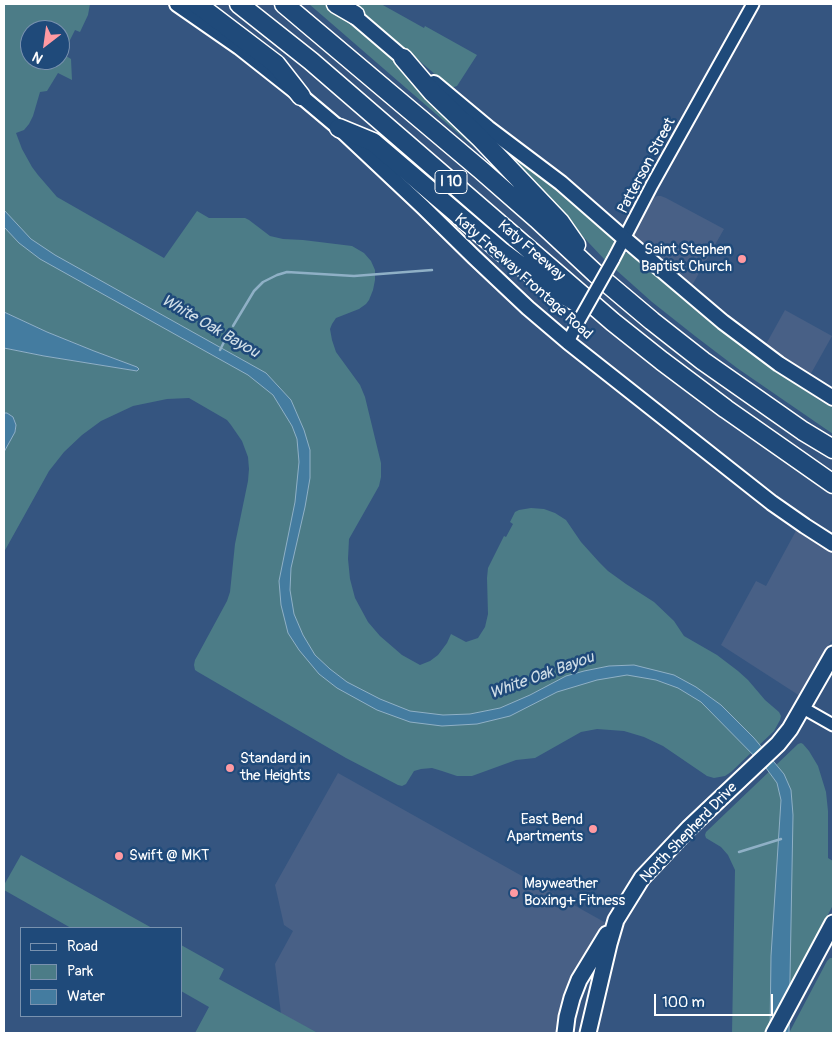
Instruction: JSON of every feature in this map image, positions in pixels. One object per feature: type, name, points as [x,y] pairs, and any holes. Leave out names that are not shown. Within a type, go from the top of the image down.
[{"type":"highway","points":[[197,4],[276,64],[301,96]]},
{"type":"highway","name":"Katy Freeway","points":[[239,4],[311,61],[613,322],[726,409],[833,484]]},
{"type":"highway","name":"Katy Freeway","points":[[284,4],[488,176],[595,272],[652,320],[703,361],[803,431],[833,449]]},
{"type":"highway","points":[[336,4],[355,15]]},
{"type":"highway","points":[[403,58],[432,92],[481,139],[560,222],[595,272]]},
{"type":"highway","points":[[339,128],[373,142],[502,252],[551,288],[613,322]]},
{"type":"main road","name":"Katy Freeway Frontage Road","points":[[177,4],[239,48],[339,128],[528,308],[568,342],[772,503],[833,544]]},
{"type":"main road","points":[[341,4],[488,128],[561,183],[723,322],[779,364],[833,398]]},
{"type":"main road","name":"North Shepherd Drive","points":[[588,1033],[608,944],[616,920],[642,878],[689,828],[778,744],[803,708],[833,654]]},
{"type":"main road","points":[[565,1033],[572,998],[579,980],[616,920]]},
{"type":"main road","points":[[774,1033],[833,923]]},
{"type":"street","name":"Patterson Street","points":[[568,342],[753,4]]},
{"type":"street","points":[[803,708],[833,725]]},
{"type":"shaded area","points":[[657,196],[666,198],[724,229],[690,289],[634,238],[636,229]]},
{"type":"shaded area","points":[[785,310],[832,336],[809,377],[765,346]]},
{"type":"shaded area","points":[[797,529],[833,552],[833,638],[800,696],[721,645],[756,581],[766,586]]},
{"type":"shaded area","points":[[338,773],[606,923],[577,980],[563,1033],[318,1033],[281,1014],[275,964],[293,931],[284,925],[275,885]]},
{"type":"green space","points":[[4,4],[90,4],[88,15],[80,32],[75,30],[70,40],[70,20],[20,20],[20,70],[70,70],[71,59],[72,80],[58,73],[47,91],[40,92],[29,124],[24,130],[16,133],[32,167],[57,197],[164,258],[197,211],[209,218],[245,218],[270,236],[283,239],[352,246],[364,253],[371,261],[375,270],[375,280],[369,300],[359,309],[336,318],[330,329],[336,352],[360,385],[365,397],[381,463],[379,486],[349,539],[348,559],[350,579],[355,598],[368,622],[380,636],[402,655],[420,665],[438,655],[451,634],[466,642],[478,638],[485,627],[488,614],[488,568],[504,536],[506,537],[513,524],[510,522],[515,512],[531,508],[544,509],[566,520],[581,542],[608,571],[654,602],[674,621],[684,636],[717,655],[738,671],[779,712],[780,720],[774,731],[731,772],[725,776],[714,778],[707,776],[663,746],[644,737],[624,731],[597,729],[581,732],[535,758],[516,760],[472,776],[457,776],[432,768],[414,771],[406,784],[402,786],[346,758],[195,670],[195,660],[230,592],[235,544],[248,481],[248,457],[242,441],[227,420],[189,398],[167,399],[133,406],[101,421],[64,452],[49,471],[4,552],[4,452],[16,430],[13,417],[4,413],[4,348],[137,371],[137,367],[47,332],[4,312]]},
{"type":"green space","points":[[309,4],[324,4],[379,46],[485,149],[481,153]]},
{"type":"green space","points":[[353,4],[381,4],[477,55],[457,86],[451,88]]},
{"type":"green space","points":[[508,150],[612,234],[613,245],[605,260],[505,154]]},
{"type":"green space","points":[[623,253],[630,253],[643,260],[736,340],[781,374],[833,408],[833,434],[737,368],[652,302],[615,269]]},
{"type":"green space","points":[[801,743],[809,751],[818,766],[826,792],[828,858],[833,861],[833,905],[767,1033],[732,1033],[735,870],[728,855],[721,847],[706,838],[705,835]]},
{"type":"green space","points":[[21,855],[150,927],[69,927],[4,890],[4,885]]},
{"type":"green space","points":[[182,946],[224,969],[219,979],[318,1033],[195,1033],[209,1007],[182,992]]},
{"type":"green space","points":[[833,958],[832,1033],[789,1033],[827,961]]},
{"type":"water","points":[[4,210],[31,239],[55,255],[266,373],[291,400],[310,450],[310,478],[291,568],[290,590],[294,614],[303,635],[315,655],[347,682],[380,699],[410,711],[443,715],[470,714],[500,708],[566,676],[609,666],[634,665],[674,675],[696,687],[721,705],[754,738],[784,774],[791,790],[793,815],[789,1033],[770,1033],[771,956],[781,800],[777,783],[766,768],[701,702],[678,688],[656,680],[627,675],[597,680],[557,692],[510,716],[477,724],[442,726],[410,722],[377,710],[337,688],[319,674],[299,650],[288,633],[281,605],[279,581],[295,502],[299,462],[297,439],[292,426],[273,395],[248,375],[40,259],[19,243],[4,227]]},
{"type":"water","points":[[4,312],[47,332],[139,369],[137,371],[4,348]]},
{"type":"water","points":[[4,413],[13,417],[16,425],[15,432],[4,452]]},
{"type":"waterway","name":"White Oak Bayou","points":[[233,326],[254,291],[263,282],[287,272],[354,276],[432,270]]},
{"type":"waterway","name":"White Oak Bayou","points":[[220,350],[224,342]]},
{"type":"waterway","points":[[739,852],[781,839]]},
{"type":"place","name":"Saint Stephen Baptist Church","points":[[742,259]]},
{"type":"place","name":"Standard in the Heights","points":[[230,768]]},
{"type":"place","name":"East Bend Apartments","points":[[593,829]]},
{"type":"place","name":"Swift @ MKT","points":[[119,856]]},
{"type":"place","name":"Mayweather Boxing+ Fitness","points":[[514,893]]}]
